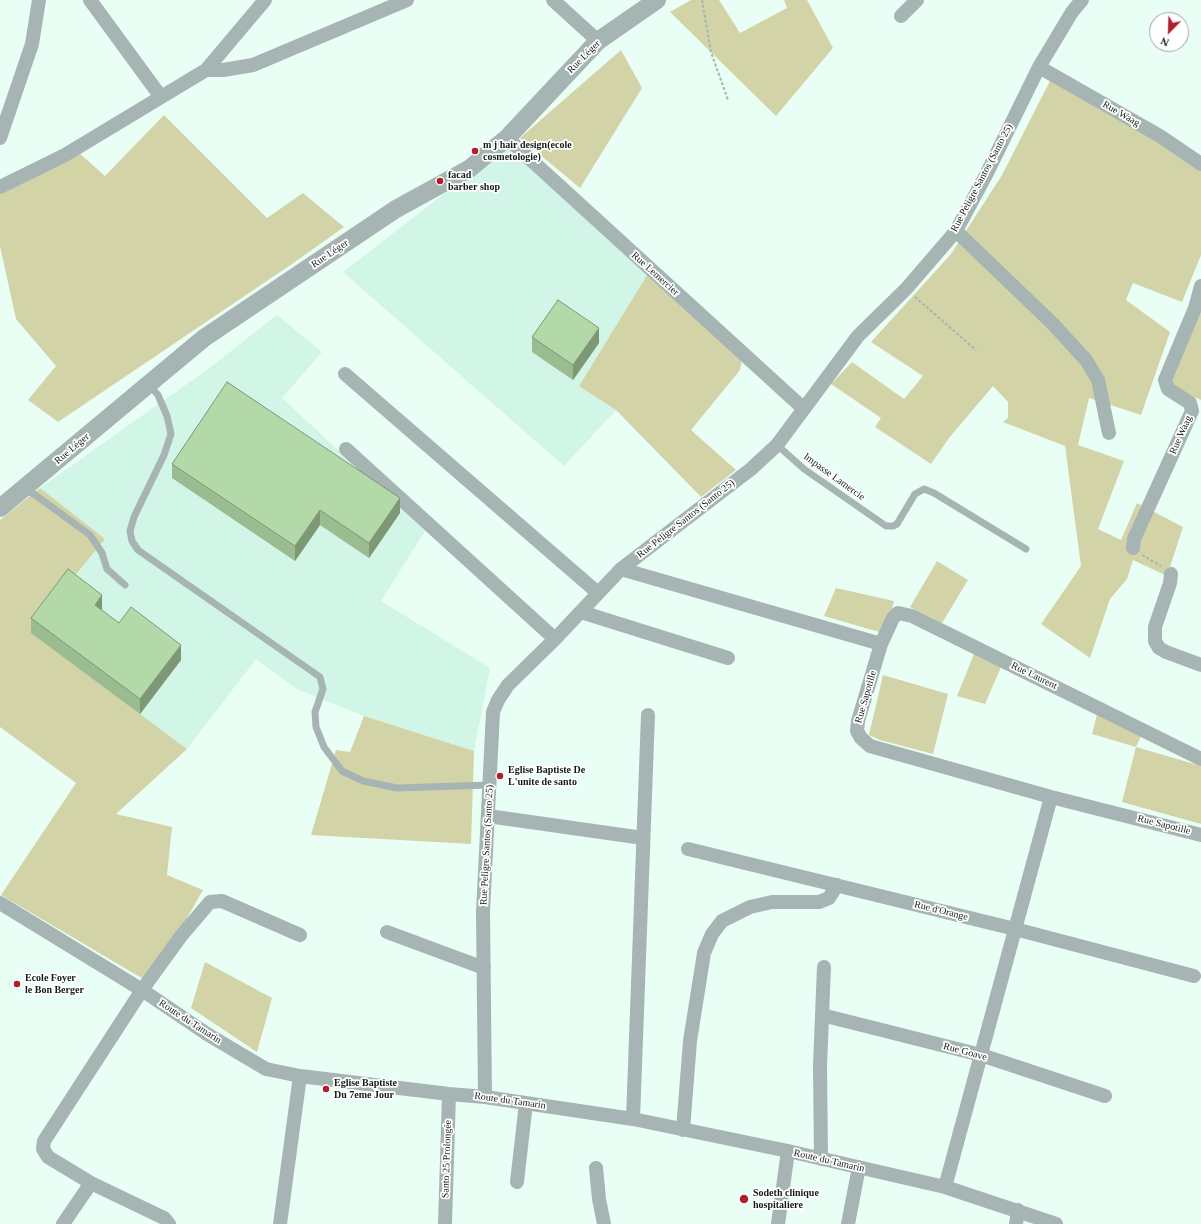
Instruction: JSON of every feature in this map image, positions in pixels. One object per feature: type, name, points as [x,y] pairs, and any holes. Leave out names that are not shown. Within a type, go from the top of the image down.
[{"type":"street","points":[[0,138],[32,44],[40,0]]},
{"type":"street","points":[[90,0],[162,97]]},
{"type":"street","points":[[206,70],[223,70],[253,64],[407,0]]},
{"type":"street","points":[[553,0],[598,41]]},
{"type":"street","name":"Rue Léger","points":[[0,508],[204,338],[396,209],[469,169],[507,138],[598,41],[657,0]]},
{"type":"street","points":[[901,16],[917,0]]},
{"type":"street","name":"Rue Peligre Santos (Santo 25)","points":[[485,1097],[483,912],[493,712],[508,685],[556,639],[621,569],[751,469],[777,445],[858,336],[906,289],[956,231],[986,175],[1039,67],[1072,12],[1082,0]]},
{"type":"street","points":[[0,187],[64,155],[206,70],[257,3]]},
{"type":"street","name":"Rue Waag","points":[[1039,67],[1160,136],[1201,164]]},
{"type":"street","name":"Rue Lemercier","points":[[507,138],[804,409]]},
{"type":"street","points":[[956,231],[1052,324],[1086,360],[1098,380],[1109,433]]},
{"type":"street","name":"Rue Waag","points":[[1133,548],[1134,539],[1192,411],[1190,403],[1168,389],[1165,380],[1195,308],[1201,286]]},
{"type":"street","points":[[345,374],[598,594]]},
{"type":"street","points":[[346,448],[556,639]]},
{"type":"street","points":[[621,569],[882,644]]},
{"type":"street","points":[[1171,574],[1170,583],[1155,627],[1155,641],[1159,648],[1166,652],[1201,665]]},
{"type":"street","points":[[581,612],[728,658]]},
{"type":"street","name":"Rue Laurent","points":[[882,644],[893,618],[898,613],[912,616],[1201,759]]},
{"type":"street","name":"Rue Sapotille","points":[[882,644],[858,721],[857,731],[861,738],[870,746],[1051,796],[1201,835]]},
{"type":"street","points":[[633,1119],[648,715]]},
{"type":"street","points":[[945,1187],[1051,796]]},
{"type":"street","points":[[488,816],[643,838]]},
{"type":"street","name":"Rue d'Orange","points":[[688,849],[1015,929],[1194,976]]},
{"type":"street","points":[[682,1130],[690,1041],[704,953],[712,934],[722,921],[750,907],[772,902],[819,902],[829,898],[837,885]]},
{"type":"street","points":[[169,1224],[164,1218],[157,1214],[91,1183],[48,1156],[43,1149],[44,1140],[142,990],[181,936],[210,902],[222,902],[300,934]]},
{"type":"street","name":"Route du Tamarin","points":[[0,903],[142,990],[207,1034],[266,1069],[300,1076],[485,1097],[633,1119],[788,1151],[945,1187],[1017,1217],[1056,1224]]},
{"type":"street","points":[[387,932],[484,968]]},
{"type":"street","points":[[821,1159],[822,1015],[824,967]]},
{"type":"street","name":"Rue Goave","points":[[822,1015],[981,1055],[1105,1096]]},
{"type":"street","points":[[280,1224],[300,1076]]},
{"type":"street","name":"Santo 25 Prolongée","points":[[444,1224],[449,1094]]},
{"type":"street","points":[[517,1182],[526,1103]]},
{"type":"street","points":[[778,1224],[788,1151]]},
{"type":"street","points":[[848,1224],[859,1167]]},
{"type":"street","points":[[596,1168],[599,1199],[604,1224]]},
{"type":"street","points":[[63,1224],[91,1183]]},
{"type":"lane","points":[[149,385],[158,395],[167,416],[171,434],[164,455],[134,517],[130,531],[132,540],[138,550],[320,677],[323,689],[315,712],[316,727],[324,747],[342,771],[363,781],[397,788],[489,786]]},
{"type":"lane","name":"Impasse Lamercie","points":[[777,445],[804,469],[886,526],[893,526],[897,524],[915,494],[924,489],[934,493],[1026,549]]},
{"type":"lane","points":[[24,489],[34,494],[90,535],[102,553],[107,569],[125,586]]},
{"type":"path","points":[[702,0],[711,52],[728,100]]},
{"type":"path","points":[[906,289],[976,350]]},
{"type":"path","points":[[1133,548],[1171,574]]},
{"type":"shaded area","points":[[691,0],[719,0],[740,33],[787,8],[784,0],[807,0],[833,48],[776,116],[670,12]]},
{"type":"shaded area","points":[[621,50],[642,88],[580,188],[520,138]]},
{"type":"shaded area","points":[[1051,79],[1108,109],[1201,171],[1201,255],[1182,302],[1133,283],[1126,300],[1170,332],[1141,415],[1089,398],[1078,445],[1124,461],[1098,529],[1121,540],[1137,503],[1183,527],[1167,576],[1133,560],[1127,579],[1110,599],[1090,658],[1041,624],[1081,566],[1065,446],[1003,422],[1008,418],[1008,402],[993,386],[949,438],[931,464],[875,427],[881,418],[831,384],[852,362],[904,399],[923,376],[871,342],[951,254],[1002,175]]},
{"type":"shaded area","points":[[164,115],[267,218],[303,193],[344,227],[292,264],[58,422],[28,400],[56,366],[16,319],[0,246],[0,192],[78,152],[105,176]]},
{"type":"shaded area","points":[[507,145],[649,272],[579,386],[616,410],[564,466],[343,272]]},
{"type":"shaded area","points":[[649,272],[742,360],[740,370],[691,430],[736,470],[701,497],[616,410],[579,386]]},
{"type":"shaded area","points":[[1201,289],[1201,400],[1167,385]]},
{"type":"shaded area","points":[[277,315],[322,352],[282,398],[425,531],[381,601],[490,668],[474,751],[364,716],[297,689],[256,659],[187,749],[140,714],[68,584],[104,539],[40,488],[208,369]]},
{"type":"shaded area","points":[[40,488],[105,539],[68,584],[140,714],[187,749],[116,814],[172,827],[167,875],[203,890],[150,983],[1,895],[76,783],[0,727],[0,520]]},
{"type":"shaded area","points":[[937,561],[968,580],[942,623],[910,607]]},
{"type":"shaded area","points":[[836,588],[894,601],[886,634],[824,616]]},
{"type":"shaded area","points":[[974,654],[1001,667],[985,704],[957,696]]},
{"type":"shaded area","points":[[883,675],[948,694],[933,754],[880,740],[869,735]]},
{"type":"shaded area","points":[[1098,711],[1144,729],[1136,747],[1092,734]]},
{"type":"shaded area","points":[[364,716],[474,751],[471,844],[311,835],[336,750],[350,752]]},
{"type":"shaded area","points":[[1136,747],[1201,766],[1201,824],[1122,802]]},
{"type":"shaded area","points":[[205,962],[272,998],[257,1052],[191,1008]]},
{"type":"building","points":[[558,300],[599,328],[573,365],[532,337]]},
{"type":"building","points":[[227,382],[400,498],[369,543],[320,510],[295,546],[172,464]]},
{"type":"building","points":[[68,569],[102,595],[95,605],[119,623],[131,607],[181,645],[140,699],[31,618]]},
{"type":"place","name":"m j hair design(ecole cosmetologie)","points":[[475,151]]},
{"type":"place","name":"facad barber shop","points":[[440,181]]},
{"type":"place","name":"Eglise Baptiste De L'unite de santo","points":[[500,776]]},
{"type":"place","name":"Ecole Foyer le Bon Berger","points":[[17,984]]},
{"type":"place","name":"Eglise Baptiste Du 7eme Jour","points":[[326,1089]]},
{"type":"place","name":"Sodeth clinique hospitaliere","points":[[744,1199]]}]
